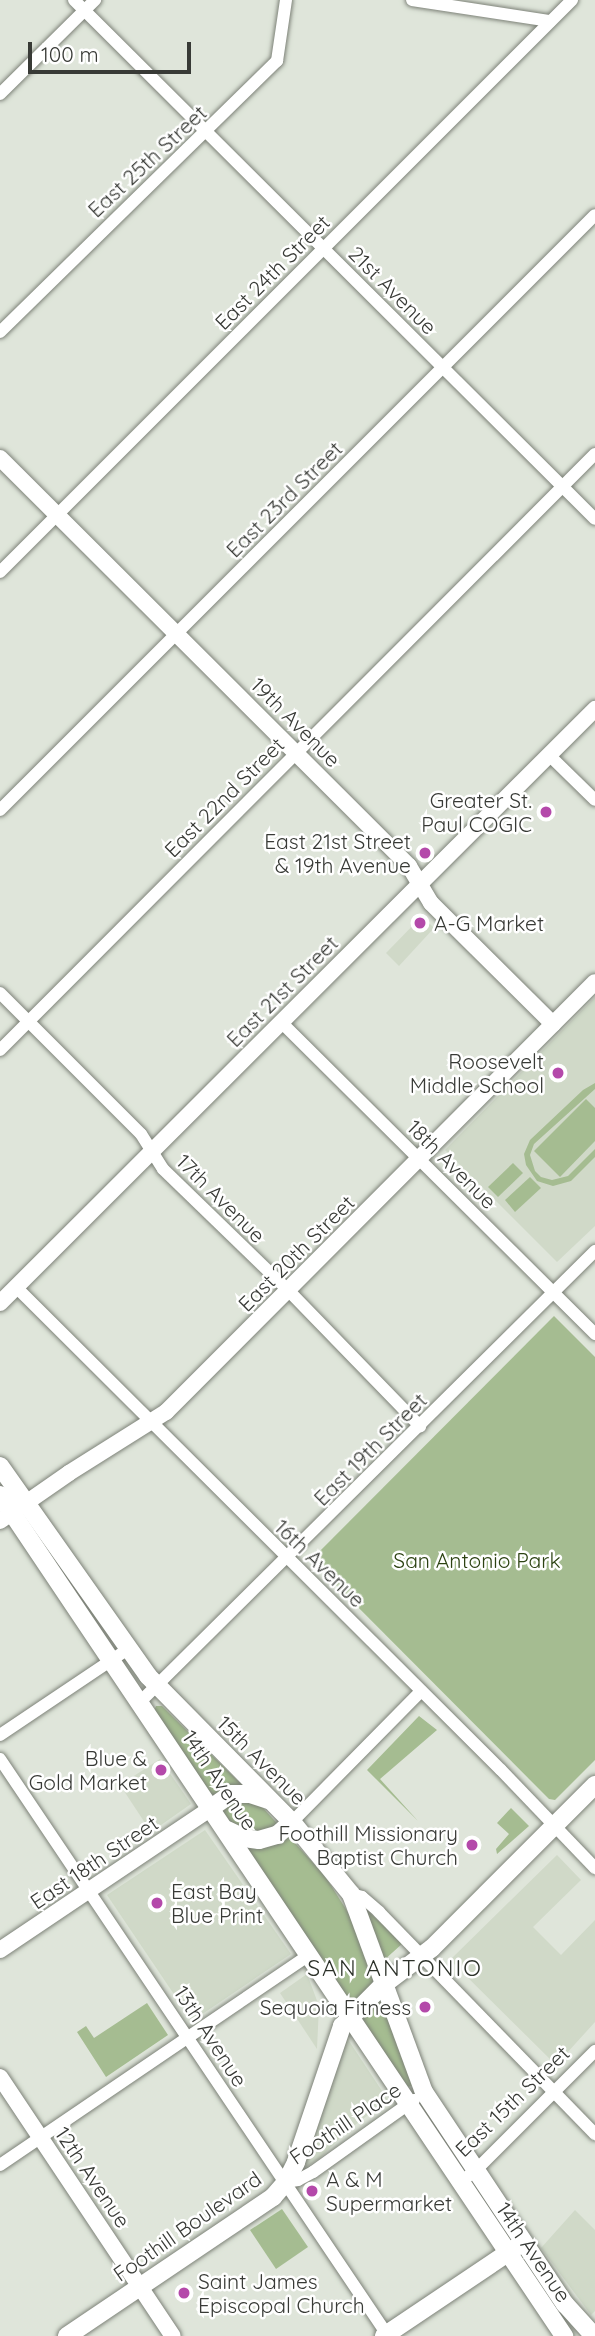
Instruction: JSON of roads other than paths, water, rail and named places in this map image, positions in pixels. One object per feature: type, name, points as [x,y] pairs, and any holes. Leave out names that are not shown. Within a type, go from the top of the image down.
[{"type":"main road","name":"14th Avenue","points":[[0,1466],[13,1512],[564,2336]]},
{"type":"main road","name":"14th Avenue","points":[[0,1495],[158,1688]]},
{"type":"main road","name":"15th Avenue","points":[[158,1688],[292,1822],[351,1894]]},
{"type":"main road","name":"Foothill Boulevard","points":[[67,2336],[273,2197],[286,2182],[300,2150],[336,2038],[351,2016],[383,1984],[432,1948],[595,1785]]},
{"type":"main road","points":[[211,1808],[231,1794],[250,1794],[272,1801]]},
{"type":"main road","points":[[225,1829],[244,1838],[259,1840],[277,1835],[292,1822]]},
{"type":"main road","name":"14th Avenue","points":[[351,1894],[424,2092],[565,2304],[594,2336]]},
{"type":"main road","points":[[386,2335],[506,2252],[525,2245]]},
{"type":"street","name":"21st Avenue","points":[[74,0],[595,519]]},
{"type":"street","points":[[0,94],[95,0]]},
{"type":"street","name":"East 25th Street","points":[[0,332],[277,61],[286,0]]},
{"type":"street","points":[[412,0],[550,21]]},
{"type":"street","name":"East 24th Street","points":[[0,572],[572,0]]},
{"type":"street","name":"East 23rd Street","points":[[0,810],[595,215]]},
{"type":"street","name":"East 22nd Street","points":[[0,1050],[595,454]]},
{"type":"street","name":"19th Avenue","points":[[0,458],[409,866],[431,903],[553,1024]]},
{"type":"street","name":"East 21st Street","points":[[0,1303],[595,709]]},
{"type":"street","points":[[549,755],[595,800]]},
{"type":"street","name":"East 20th Street","points":[[13,1512],[166,1412],[595,982]]},
{"type":"street","name":"17th Avenue","points":[[0,993],[141,1134],[163,1169],[288,1290],[420,1426]]},
{"type":"street","name":"18th Avenue","points":[[281,1022],[595,1334]]},
{"type":"street","name":"East 19th Street","points":[[140,1702],[158,1688],[595,1251]]},
{"type":"street","name":"16th Avenue","points":[[16,1287],[595,1868]]},
{"type":"street","points":[[0,1735],[128,1649]]},
{"type":"street","points":[[292,1822],[421,1691]]},
{"type":"street","name":"13th Avenue","points":[[0,1759],[189,2037],[386,2335]]},
{"type":"street","name":"East 18th Street","points":[[0,1950],[211,1808]]},
{"type":"street","name":"15th Avenue","points":[[351,1894],[365,1900],[595,2134]]},
{"type":"street","points":[[0,2165],[310,1954]]},
{"type":"street","name":"East 15th Street","points":[[460,2182],[475,2171],[595,2051]]},
{"type":"street","name":"12th Avenue","points":[[0,2077],[173,2336]]},
{"type":"street","name":"Foothill Place","points":[[286,2182],[298,2180],[313,2172],[424,2092]]},
{"type":"place","name":"Greater St. Paul COGIC","points":[[546,812]]},
{"type":"place","name":"East 21st Street & 19th Avenue","points":[[425,853]]},
{"type":"place","name":"A-G Market","points":[[420,923]]},
{"type":"place","name":"Roosevelt Middle School","points":[[558,1073]]},
{"type":"place","name":"Blue & Gold Market","points":[[161,1770]]},
{"type":"place","name":"Foothill Missionary Baptist Church","points":[[472,1845]]},
{"type":"place","name":"East Bay Blue Print","points":[[157,1903]]},
{"type":"place","name":"Sequoia Fitness","points":[[425,2007]]},
{"type":"place","name":"A & M Supermarket","points":[[312,2191]]},
{"type":"place","name":"Saint James Episcopal Church","points":[[184,2293]]},
{"type":"district","name":"SAN ANTONIO","points":[[395,1968]]},
{"type":"park label","name":"San Antonio Park","points":[[477,1560]]}]
